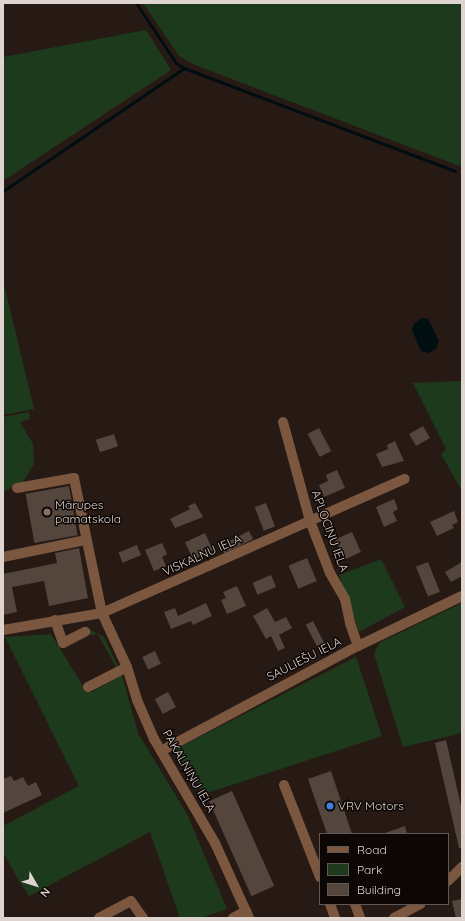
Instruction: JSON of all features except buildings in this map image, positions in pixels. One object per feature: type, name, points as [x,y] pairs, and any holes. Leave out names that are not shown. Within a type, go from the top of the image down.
[{"type":"street","name":"APLOCIŅU IELA","points":[[283,422],[310,521],[330,573],[345,599],[350,623],[358,646]]},
{"type":"street","name":"PAKALNIŅU IELA","points":[[17,488],[74,478],[102,613],[127,667],[137,700],[161,751],[215,843],[247,914]]},
{"type":"street","name":"VISKALNU IELA","points":[[3,630],[102,613],[404,480]]},
{"type":"street","points":[[3,557],[86,540]]},
{"type":"street","name":"SAULIEŠU IELA","points":[[161,751],[358,646],[462,596]]},
{"type":"street","points":[[55,620],[63,643],[84,632]]},
{"type":"street","points":[[88,687],[127,667]]},
{"type":"street","points":[[284,785],[319,874]]},
{"type":"street","points":[[449,880],[462,867]]},
{"type":"street","points":[[98,918],[131,901],[143,918]]},
{"type":"street","points":[[330,905],[335,918]]},
{"type":"street","points":[[355,905],[360,918]]},
{"type":"street","points":[[394,918],[418,905]]},
{"type":"street","points":[[233,918],[247,914]]},
{"type":"green space","points":[[143,3],[462,3],[462,167],[195,65],[179,56]]},
{"type":"green space","points":[[146,30],[171,70],[3,181],[3,57]]},
{"type":"green space","points":[[3,280],[34,409],[3,415]]},
{"type":"green space","points":[[462,381],[462,491],[441,454],[446,449],[413,383]]},
{"type":"green space","points":[[29,412],[30,419],[20,422],[33,444],[34,464],[23,482],[3,492],[3,417]]},
{"type":"green space","points":[[381,559],[405,607],[359,632],[339,575]]},
{"type":"green space","points":[[462,603],[462,733],[403,747],[374,654],[379,643]]},
{"type":"green space","points":[[85,627],[97,633],[91,636]]},
{"type":"green space","points":[[97,633],[104,637],[118,666],[116,667]]},
{"type":"green space","points":[[51,634],[86,691],[92,692],[122,675],[138,733],[188,816],[227,909],[201,918],[180,918],[150,832],[29,896],[16,876],[3,852],[3,826],[79,786],[5,637]]},
{"type":"green space","points":[[356,657],[382,736],[204,794],[174,750]]},
{"type":"shaded area","points":[[421,318],[428,319],[439,341],[436,349],[428,353],[421,351],[412,330],[414,324]]},
{"type":"waterway","points":[[136,3],[176,63],[184,68],[455,171]]},
{"type":"waterway","points":[[3,191],[184,68]]},
{"type":"place","name":"Mārupes pamatskola","points":[[47,512]]},
{"type":"place","name":"VRV Motors","points":[[330,806]]}]
